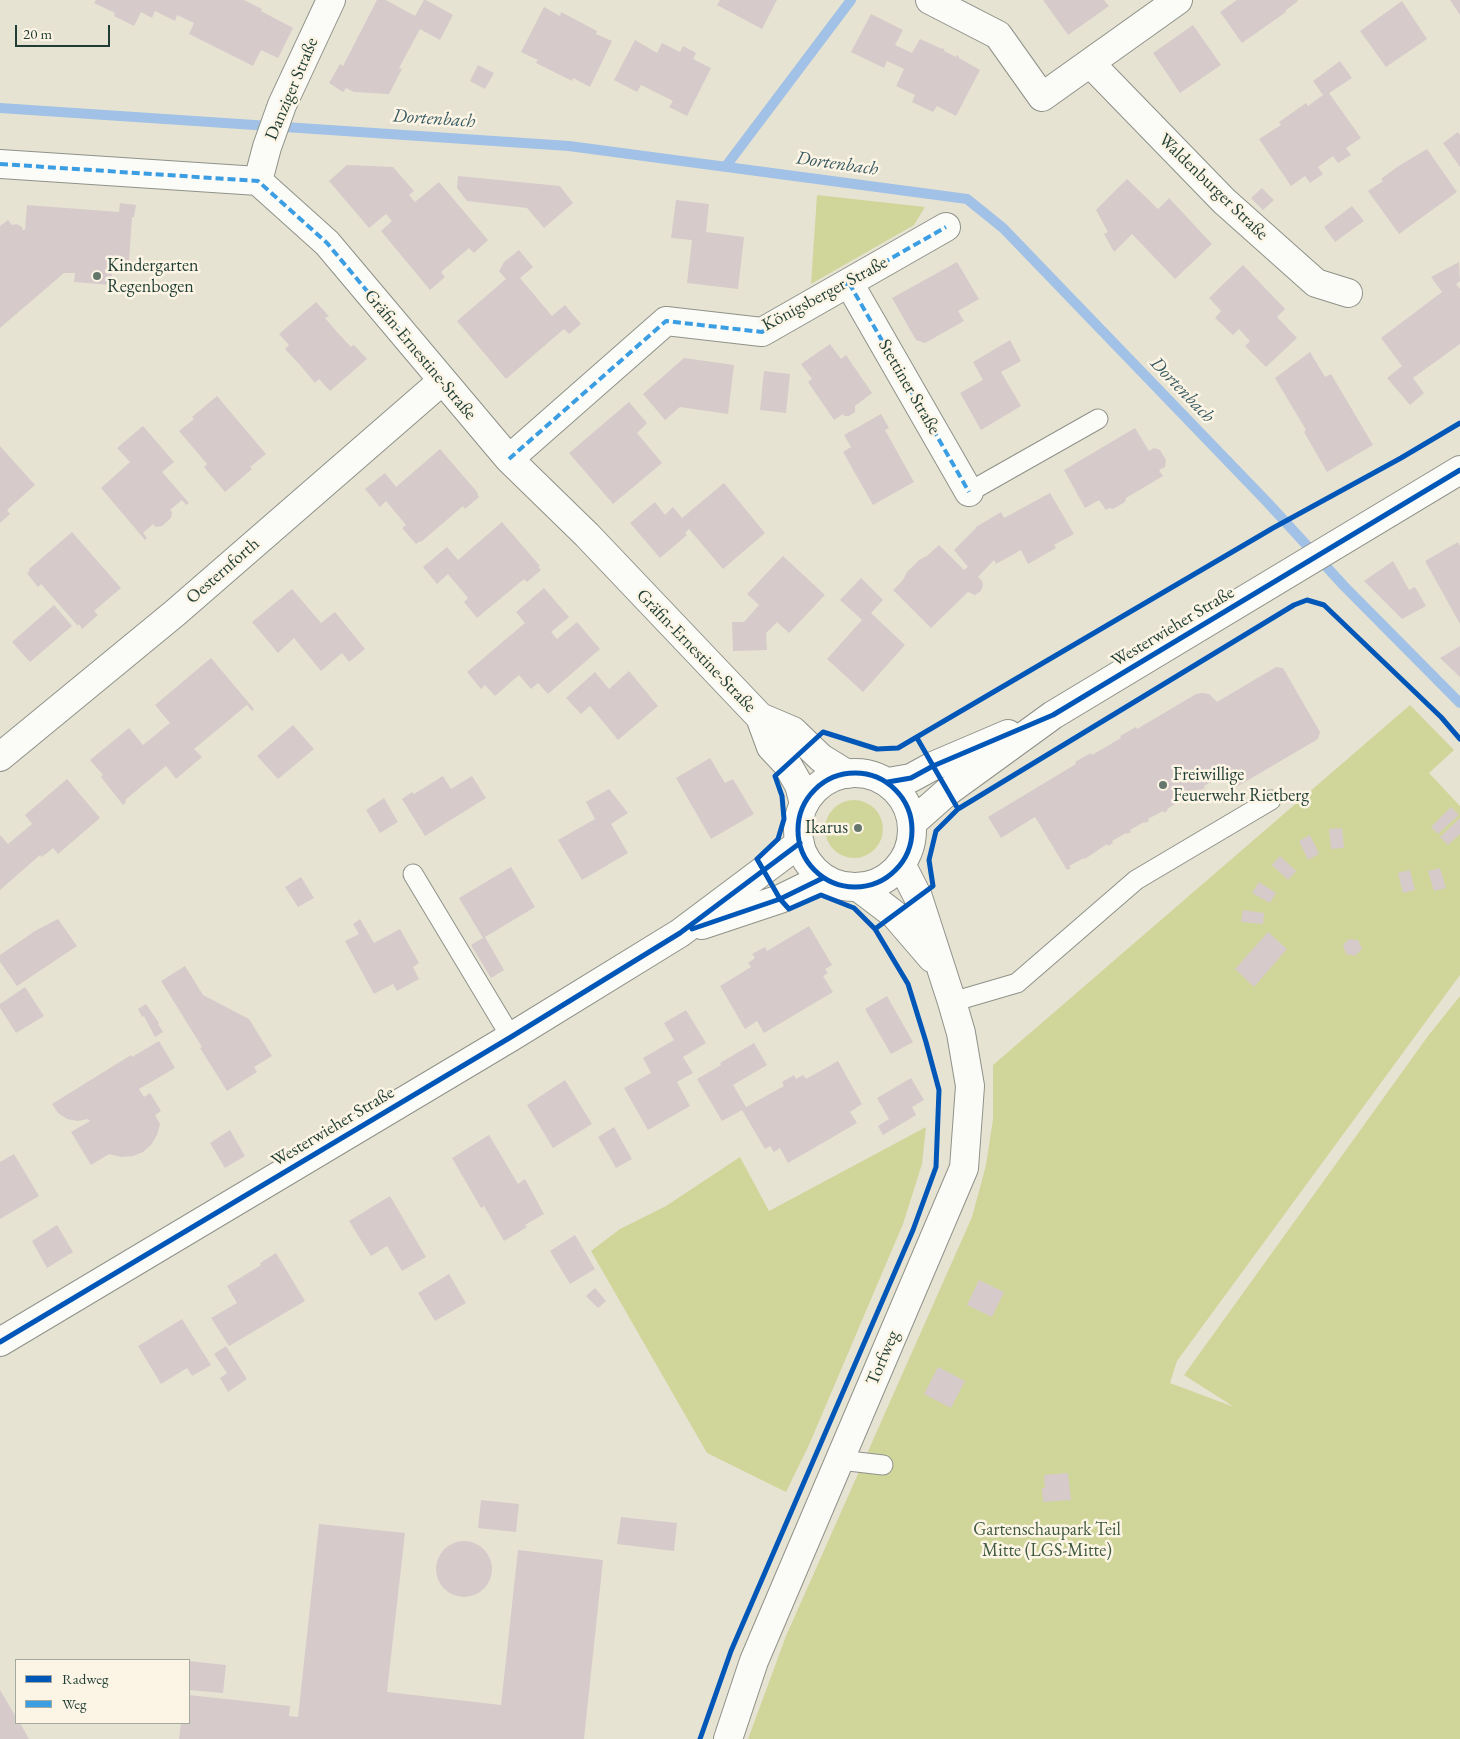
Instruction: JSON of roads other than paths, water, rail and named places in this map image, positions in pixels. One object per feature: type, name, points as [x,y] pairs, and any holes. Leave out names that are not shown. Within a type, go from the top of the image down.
[{"type":"street","name":"Danziger Straße","points":[[258,180],[282,105],[331,0]]},
{"type":"street","points":[[930,0],[998,35],[1042,97],[1178,0]]},
{"type":"street","name":"Waldenburger Straße","points":[[1090,63],[1231,208],[1316,283],[1348,293]]},
{"type":"street","points":[[0,164],[258,180]]},
{"type":"street","name":"Gräfin-Ernestine-Straße","points":[[258,180],[327,243],[508,460],[587,535],[760,717],[771,747],[786,764],[799,785],[804,804]]},
{"type":"street","name":"Königsberger Straße","points":[[508,460],[666,321],[762,332],[946,227]]},
{"type":"street","name":"Stettiner Straße","points":[[849,283],[969,492]]},
{"type":"street","name":"Oesternforth","points":[[0,757],[175,613],[442,380]]},
{"type":"street","name":"Westerwieher Straße","points":[[912,823],[947,792],[1052,714],[1460,470]]},
{"type":"street","name":"Westerwieher Straße","points":[[888,782],[910,778],[1052,714]]},
{"type":"street","name":"Gräfin-Ernestine-Straße","points":[[760,717],[794,731],[820,758],[846,774]]},
{"type":"street","points":[[854,772],[872,775],[888,782],[903,798],[910,811],[912,823],[910,848],[901,864],[887,877],[869,885],[858,887],[841,885],[824,878],[807,860],[800,843],[799,821],[804,804],[821,784],[837,775],[854,772]]},
{"type":"street","name":"Westerwieher Straße","points":[[0,1342],[511,1037],[680,933],[800,843]]},
{"type":"street","name":"Torfweg","points":[[728,1739],[754,1660],[964,1168],[970,1086],[961,1032],[918,897],[901,864]]},
{"type":"street","name":"Westerwieher Straße","points":[[680,933],[780,899],[824,878]]},
{"type":"street","name":"Torfweg","points":[[858,887],[895,915],[940,966]]},
{"type":"lane","points":[[969,492],[1098,419]]},
{"type":"lane","points":[[952,1002],[1017,983],[1136,880],[1270,800]]},
{"type":"lane","points":[[413,874],[511,1037]]},
{"type":"lane","points":[[840,1460],[883,1466]]},
{"type":"waterway","points":[[726,166],[851,0]]},
{"type":"waterway","name":"Dortenbach","points":[[0,108],[569,146],[967,199],[1003,228],[1268,503],[1344,586],[1460,703]]},
{"type":"place","name":"Kindergarten Regenbogen","points":[[97,276]]},
{"type":"place","name":"Freiwillige Feuerwehr Rietberg","points":[[1163,785]]},
{"type":"place","name":"Ikarus","points":[[858,828]]},
{"type":"park label","name":"Gartenschaupark Teil Mitte (LGS-Mitte)","points":[[1047,1540]]}]
